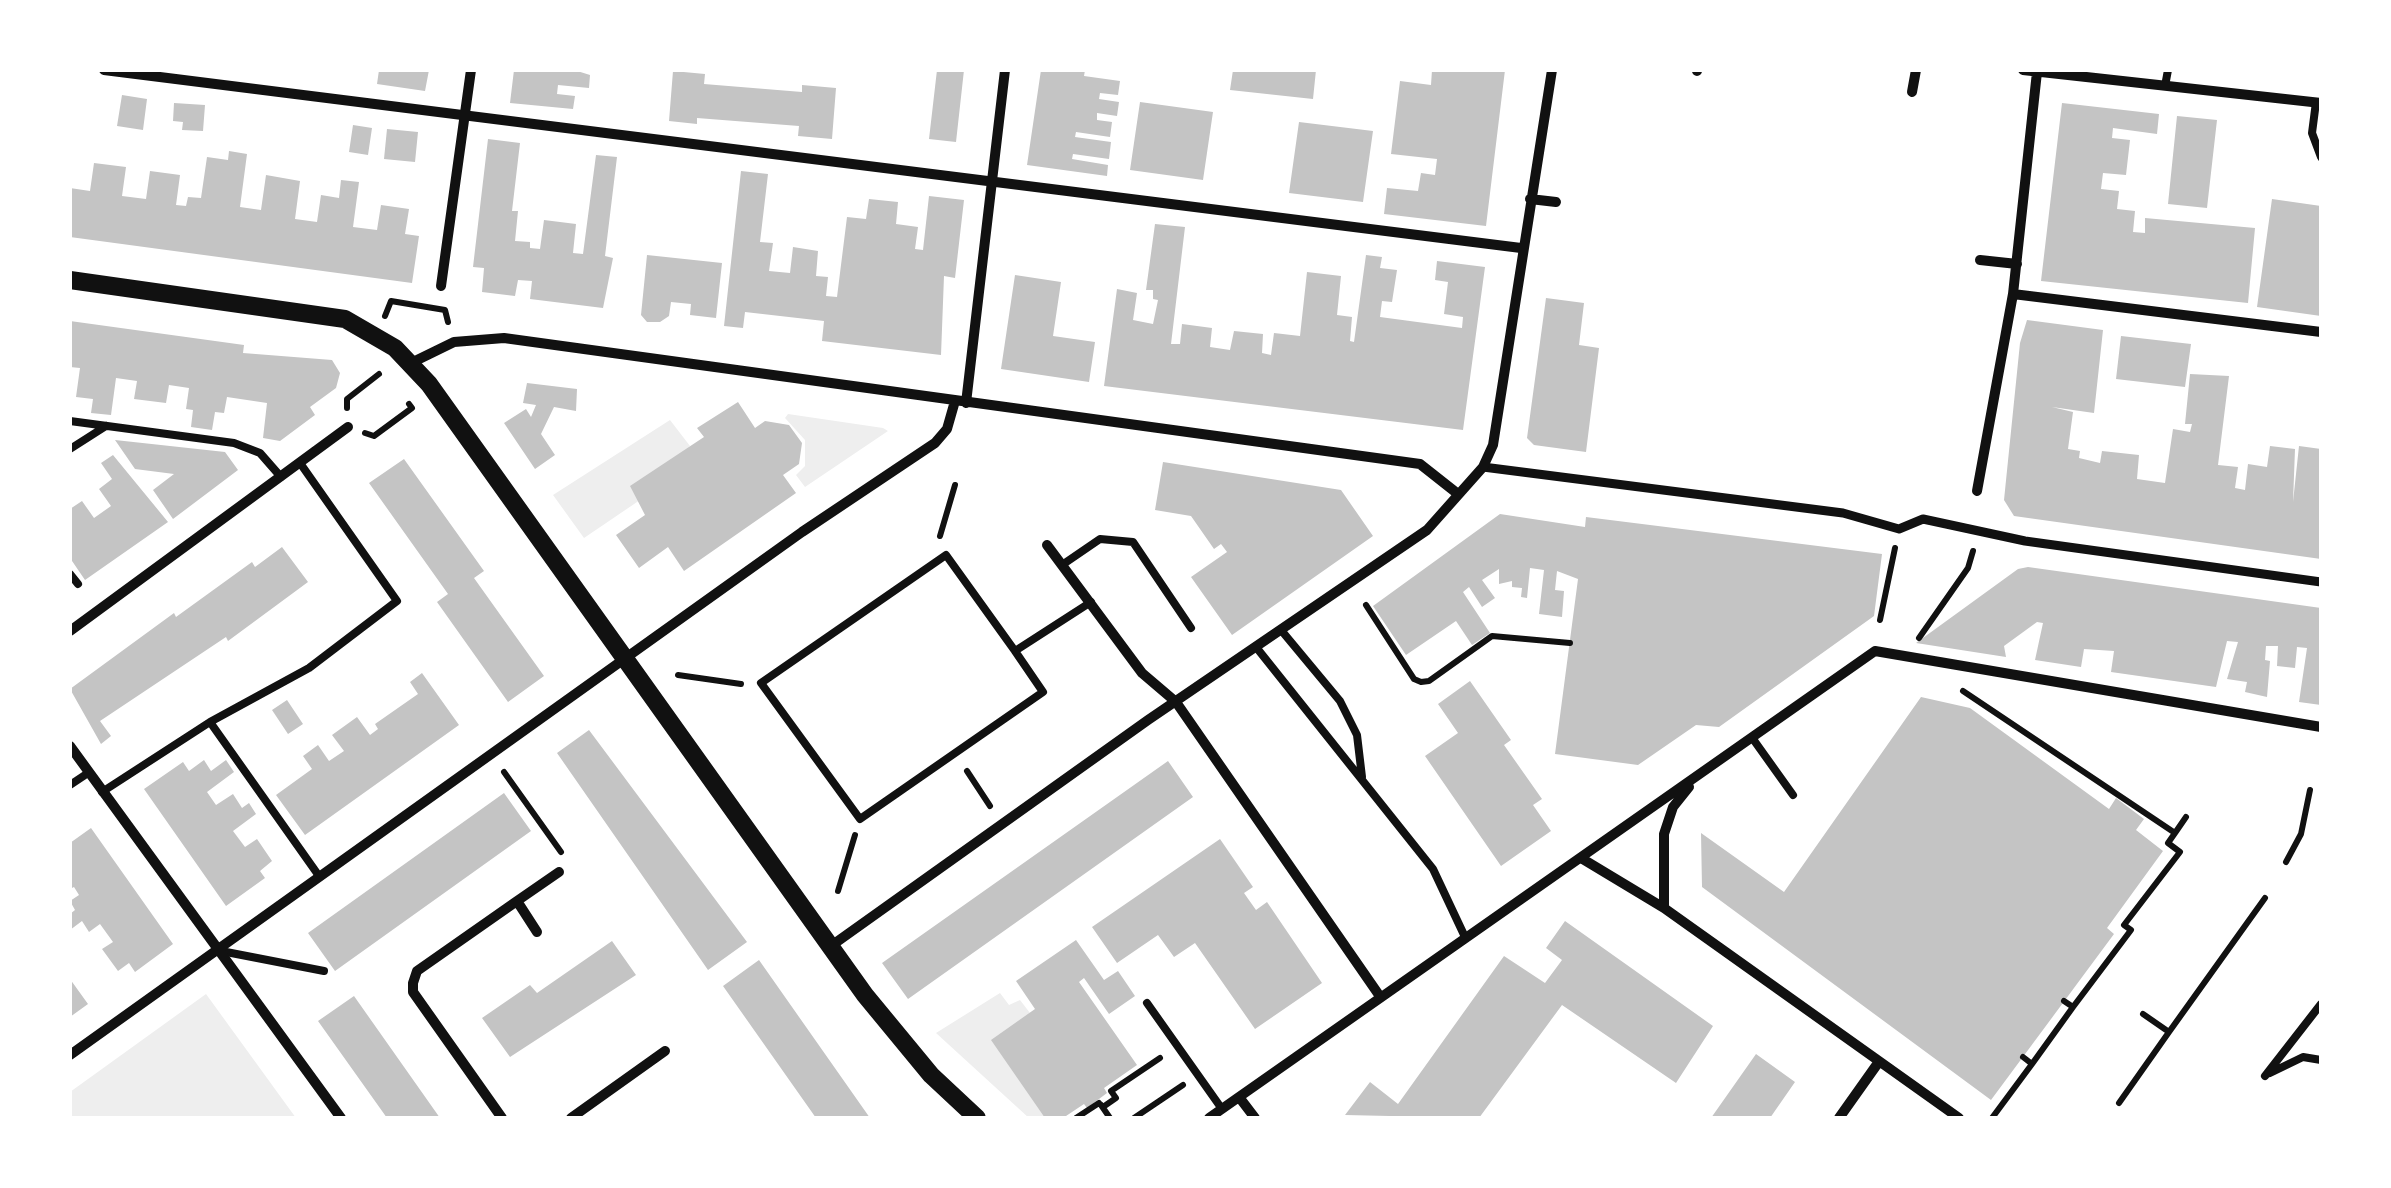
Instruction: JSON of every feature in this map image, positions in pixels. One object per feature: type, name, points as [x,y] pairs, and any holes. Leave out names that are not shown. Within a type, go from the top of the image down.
[{"type":"street","points":[[104,70],[1521,248]]},
{"type":"street","points":[[441,286],[471,70]]},
{"type":"street","points":[[70,1055],[624,658],[935,443],[947,430],[960,402],[994,182],[1005,70]]},
{"type":"street","points":[[831,946],[1427,530],[1484,467],[1493,444],[1552,70]]},
{"type":"street","points":[[1912,92],[1916,70]]},
{"type":"street","points":[[2023,70],[2319,102]]},
{"type":"street","points":[[1977,491],[2014,294],[2036,72]]},
{"type":"street","points":[[1530,199],[1556,202]]},
{"type":"street","points":[[1980,260],[2016,264]]},
{"type":"street","points":[[70,280],[345,319],[376,334],[410,363],[831,946],[931,1075],[978,1118]]},
{"type":"street","points":[[2014,294],[2321,332]]},
{"type":"street","points":[[410,363],[454,342],[504,338],[1420,464],[1458,494]]},
{"type":"street","points":[[70,630],[348,427]]},
{"type":"street","points":[[1484,467],[1843,514],[1900,528],[1923,519],[2025,541],[2321,582]]},
{"type":"street","points":[[1047,545],[1142,674],[1176,702],[1380,995]]},
{"type":"street","points":[[1208,1118],[1875,651],[2321,728]]},
{"type":"street","points":[[70,746],[341,1118]]},
{"type":"street","points":[[1664,908],[1664,834],[1673,807],[1696,777]]},
{"type":"street","points":[[1581,858],[1664,908],[1959,1118]]},
{"type":"street","points":[[502,1118],[413,992],[413,983],[418,971],[559,872]]},
{"type":"street","points":[[517,901],[537,932]]},
{"type":"street","points":[[572,1118],[666,1051]]},
{"type":"street","points":[[1839,1118],[1878,1063]]},
{"type":"street","points":[[1239,1096],[1254,1118]]},
{"type":"lane","points":[[2166,86],[2168,70]]},
{"type":"lane","points":[[2319,102],[2312,133],[2321,157]]},
{"type":"lane","points":[[70,420],[248,447],[266,458],[280,477]]},
{"type":"lane","points":[[70,449],[106,426]]},
{"type":"lane","points":[[102,792],[210,722],[309,668],[397,601],[300,463]]},
{"type":"lane","points":[[1062,565],[1100,539],[1133,542],[1190,628]]},
{"type":"lane","points":[[946,554],[1042,692],[860,820],[761,683],[946,554]]},
{"type":"lane","points":[[70,574],[78,584]]},
{"type":"lane","points":[[1015,650],[1091,602]]},
{"type":"lane","points":[[1281,630],[1340,701],[1357,735],[1362,776]]},
{"type":"lane","points":[[1256,647],[1433,868],[1465,937]]},
{"type":"lane","points":[[210,722],[320,876]]},
{"type":"lane","points":[[1753,740],[1793,795]]},
{"type":"lane","points":[[70,785],[88,773]]},
{"type":"lane","points":[[216,951],[324,972]]},
{"type":"lane","points":[[1147,1003],[1222,1109]]},
{"type":"lane","points":[[2321,1004],[2265,1076],[2303,1057],[2321,1060]]},
{"type":"path","points":[[392,302],[445,310]]},
{"type":"path","points":[[346,399],[379,374]]},
{"type":"path","points":[[374,436],[412,408]]},
{"type":"path","points":[[946,554],[940,533],[956,485]]},
{"type":"path","points":[[1880,620],[1900,528]]},
{"type":"path","points":[[1916,643],[1968,568],[1980,530]]},
{"type":"path","points":[[1366,605],[1414,679],[1421,682],[1429,682],[1492,636],[1570,643]]},
{"type":"path","points":[[678,675],[751,686],[761,683]]},
{"type":"path","points":[[1962,690],[2175,833]]},
{"type":"path","points":[[955,753],[990,807]]},
{"type":"path","points":[[504,772],[568,863]]},
{"type":"path","points":[[2286,862],[2301,834],[2310,790]]},
{"type":"path","points":[[1992,1118],[2131,930],[2124,925],[2180,852],[2168,844],[2186,817]]},
{"type":"path","points":[[838,890],[860,820]]},
{"type":"path","points":[[2119,1103],[2265,898]]},
{"type":"path","points":[[2094,979],[2102,985]]},
{"type":"path","points":[[2064,1001],[2073,1007]]},
{"type":"path","points":[[2144,1014],[2169,1032]]},
{"type":"path","points":[[1076,1118],[1116,1098],[1112,1091],[1178,1046]]},
{"type":"path","points":[[2022,1057],[2032,1064]]},
{"type":"path","points":[[1134,1118],[1198,1075]]},
{"type":"path","points":[[1100,1103],[1110,1118]]},
{"type":"shaded area","points":[[788,414],[888,431],[805,487],[796,475],[805,466],[805,440],[785,418]]},
{"type":"shaded area","points":[[670,420],[690,446],[640,500],[584,538],[553,495]]},
{"type":"shaded area","points":[[1000,993],[1009,1005],[1020,1000],[1030,1013],[1045,1118],[1029,1118],[936,1033]]},
{"type":"shaded area","points":[[206,994],[296,1118],[70,1118],[70,1092]]},
{"type":"building","points":[[379,70],[429,70],[425,91],[377,84]]},
{"type":"building","points":[[514,70],[574,70],[590,75],[589,88],[558,85],[557,94],[575,96],[573,109],[510,103]]},
{"type":"building","points":[[937,70],[964,70],[956,142],[929,139]]},
{"type":"building","points":[[1041,70],[1085,70],[1084,76],[1120,81],[1118,95],[1100,93],[1099,99],[1119,102],[1117,116],[1097,113],[1097,120],[1112,122],[1110,137],[1076,132],[1075,137],[1111,142],[1109,159],[1073,154],[1072,159],[1108,165],[1107,176],[1027,165]]},
{"type":"building","points":[[1233,70],[1316,70],[1313,99],[1230,90]]},
{"type":"building","points":[[1432,70],[1505,70],[1486,226],[1384,214],[1387,188],[1418,191],[1421,173],[1435,175],[1437,159],[1391,154],[1400,81],[1431,85]]},
{"type":"building","points":[[673,71],[705,74],[704,84],[802,92],[802,85],[836,88],[832,139],[798,136],[799,126],[697,118],[697,124],[669,121]]},
{"type":"building","points":[[122,95],[147,99],[143,130],[117,126]]},
{"type":"building","points":[[1140,102],[1213,112],[1203,180],[1130,170]]},
{"type":"building","points":[[174,103],[205,105],[203,131],[182,130],[183,122],[173,121]]},
{"type":"building","points":[[2062,103],[2159,114],[2157,134],[2113,128],[2112,138],[2130,140],[2126,175],[2103,173],[2101,189],[2119,191],[2117,209],[2135,211],[2133,232],[2145,233],[2145,218],[2255,228],[2248,303],[2041,281]]},
{"type":"building","points":[[2177,116],[2217,120],[2207,208],[2168,204]]},
{"type":"building","points":[[1299,122],[1373,131],[1363,202],[1289,193]]},
{"type":"building","points":[[353,125],[372,128],[368,155],[349,152]]},
{"type":"building","points":[[387,129],[418,132],[415,162],[384,159]]},
{"type":"building","points":[[488,139],[520,143],[512,211],[518,211],[515,241],[530,242],[530,248],[540,249],[544,220],[576,224],[573,253],[583,254],[596,155],[617,157],[605,256],[613,258],[603,308],[530,299],[532,281],[518,280],[515,296],[482,292],[484,268],[473,267]]},
{"type":"building","points":[[229,151],[247,154],[240,207],[261,210],[266,175],[300,181],[295,219],[317,222],[321,195],[339,198],[341,180],[359,182],[353,227],[377,230],[381,205],[409,209],[405,234],[419,236],[412,283],[70,237],[70,188],[90,191],[94,163],[126,167],[122,196],[146,199],[150,171],[180,175],[176,205],[186,206],[188,197],[201,198],[207,157],[228,160]]},
{"type":"building","points":[[741,171],[768,174],[760,242],[773,243],[769,271],[790,273],[793,247],[818,251],[816,276],[828,277],[826,296],[837,297],[847,217],[866,219],[869,199],[898,202],[896,224],[918,227],[915,249],[923,250],[929,196],[964,200],[955,278],[944,276],[941,355],[822,341],[824,321],[745,312],[743,328],[724,326]]},
{"type":"building","points":[[2272,199],[2321,206],[2321,316],[2257,307]]},
{"type":"building","points":[[1155,224],[1185,227],[1171,344],[1180,344],[1182,324],[1212,328],[1210,347],[1230,350],[1234,331],[1263,334],[1262,353],[1271,355],[1274,333],[1300,336],[1307,272],[1341,276],[1337,315],[1352,317],[1350,341],[1354,342],[1366,255],[1382,257],[1380,268],[1397,270],[1392,302],[1382,301],[1380,317],[1462,328],[1463,317],[1444,314],[1448,282],[1435,280],[1437,261],[1485,267],[1463,430],[1104,386],[1117,289],[1137,293],[1133,320],[1153,324],[1158,300],[1153,299],[1153,290],[1146,290]]},
{"type":"building","points":[[647,255],[722,263],[716,318],[690,315],[691,304],[671,302],[669,316],[660,322],[647,322],[641,315]]},
{"type":"building","points":[[1015,275],[1061,282],[1053,336],[1095,342],[1089,382],[1001,369]]},
{"type":"building","points":[[1546,298],[1584,303],[1579,345],[1599,348],[1586,452],[1534,445],[1527,438]]},
{"type":"building","points":[[2027,320],[2103,330],[2094,413],[2052,407],[2073,412],[2068,449],[2080,451],[2079,458],[2100,463],[2102,451],[2139,455],[2137,479],[2165,483],[2173,429],[2190,432],[2192,424],[2185,424],[2190,374],[2229,376],[2218,465],[2238,467],[2235,488],[2245,490],[2248,464],[2267,467],[2270,446],[2295,449],[2293,502],[2299,446],[2321,449],[2321,559],[2014,516],[2004,500],[2020,343]]},
{"type":"building","points":[[70,321],[244,345],[243,353],[332,360],[340,373],[336,388],[310,407],[315,415],[280,441],[263,438],[267,403],[227,397],[224,413],[215,412],[212,430],[191,427],[193,410],[186,409],[189,388],[169,385],[166,403],[134,399],[137,381],[116,378],[111,415],[91,413],[93,399],[76,397],[80,368],[70,367]]},
{"type":"building","points":[[2121,336],[2191,344],[2185,387],[2116,379]]},
{"type":"building","points":[[527,383],[577,389],[576,411],[554,407],[541,434],[555,455],[535,469],[504,423],[526,409],[531,417],[536,405],[523,403]]},
{"type":"building","points":[[738,402],[755,428],[765,421],[789,425],[802,443],[799,464],[783,475],[796,493],[684,571],[668,547],[639,568],[616,535],[645,515],[630,486],[704,437],[697,428]]},
{"type":"building","points":[[115,440],[225,452],[238,470],[173,519],[153,490],[174,474],[135,469]]},
{"type":"building","points":[[113,455],[168,522],[85,580],[70,558],[70,509],[82,501],[94,518],[111,506],[99,489],[112,479],[101,463]]},
{"type":"building","points":[[404,459],[484,571],[474,578],[544,676],[508,702],[437,602],[448,594],[369,483]]},
{"type":"building","points":[[1163,462],[1341,490],[1373,536],[1232,635],[1191,577],[1227,552],[1221,544],[1214,549],[1191,516],[1155,510]]},
{"type":"building","points":[[1500,514],[1585,527],[1586,517],[1882,554],[1874,616],[1719,727],[1696,725],[1638,765],[1555,754],[1578,579],[1557,571],[1555,590],[1564,591],[1562,617],[1539,614],[1544,570],[1530,568],[1527,598],[1521,597],[1522,588],[1512,587],[1512,581],[1499,584],[1499,569],[1482,580],[1495,598],[1482,607],[1469,587],[1463,592],[1490,633],[1472,645],[1456,621],[1406,655],[1373,606]]},
{"type":"building","points":[[282,547],[308,582],[228,641],[226,637],[100,721],[111,736],[101,744],[70,689],[174,613],[176,617],[252,562],[255,567]]},
{"type":"building","points":[[2028,567],[2321,608],[2321,705],[2299,702],[2307,648],[2297,647],[2295,668],[2277,666],[2278,646],[2266,646],[2265,660],[2270,661],[2267,697],[2245,692],[2247,682],[2227,679],[2238,642],[2227,641],[2216,687],[2111,672],[2114,651],[2084,649],[2081,667],[2035,660],[2043,623],[2037,622],[2004,646],[2006,657],[1916,643],[2018,569]]},
{"type":"building","points":[[422,673],[459,725],[305,835],[276,795],[312,769],[303,756],[318,745],[329,761],[344,751],[332,735],[357,717],[370,735],[378,729],[375,724],[418,694],[410,682]]},
{"type":"building","points":[[1470,681],[1511,740],[1504,745],[1542,799],[1533,805],[1551,831],[1501,866],[1425,756],[1458,733],[1438,704]]},
{"type":"building","points":[[1921,697],[1970,708],[2109,809],[2116,798],[2144,819],[2136,830],[2163,851],[2107,928],[2114,934],[1991,1100],[1702,887],[1701,833],[1784,892]]},
{"type":"building","points":[[287,700],[303,724],[288,734],[272,710]]},
{"type":"building","points":[[589,730],[747,942],[708,970],[557,753]]},
{"type":"building","points":[[204,760],[211,771],[226,760],[234,772],[207,792],[216,805],[233,794],[242,808],[249,803],[256,814],[233,831],[245,847],[257,839],[272,861],[260,871],[265,878],[226,906],[144,789],[183,762],[189,771]]},
{"type":"building","points":[[1168,761],[1193,797],[908,999],[882,963]]},
{"type":"building","points":[[504,793],[531,831],[335,971],[308,933]]},
{"type":"building","points":[[91,828],[173,944],[135,972],[129,963],[118,971],[102,949],[113,942],[100,924],[89,932],[82,921],[70,930],[70,914],[75,910],[70,901],[79,895],[74,887],[70,889],[70,843]]},
{"type":"building","points":[[1220,839],[1253,887],[1244,893],[1256,910],[1267,902],[1322,983],[1255,1029],[1195,943],[1174,957],[1158,935],[1117,963],[1092,927]]},
{"type":"building","points":[[1565,921],[1713,1026],[1676,1083],[1562,1005],[1479,1118],[1345,1115],[1370,1082],[1398,1104],[1504,956],[1545,983],[1562,960],[1546,948]]},
{"type":"building","points":[[1076,940],[1104,980],[1118,971],[1135,996],[1109,1014],[1084,978],[1079,982],[1137,1065],[1104,1088],[1107,1093],[1087,1108],[1084,1104],[1063,1118],[1045,1118],[991,1040],[1035,1009],[1016,981]]},
{"type":"building","points":[[612,941],[636,975],[510,1057],[482,1018],[530,985],[537,993]]},
{"type":"building","points":[[759,960],[870,1118],[816,1118],[723,986]]},
{"type":"building","points":[[70,979],[88,1004],[70,1017]]},
{"type":"building","points":[[354,996],[440,1118],[387,1118],[318,1021]]},
{"type":"building","points":[[1756,1054],[1795,1082],[1770,1118],[1711,1118]]}]
